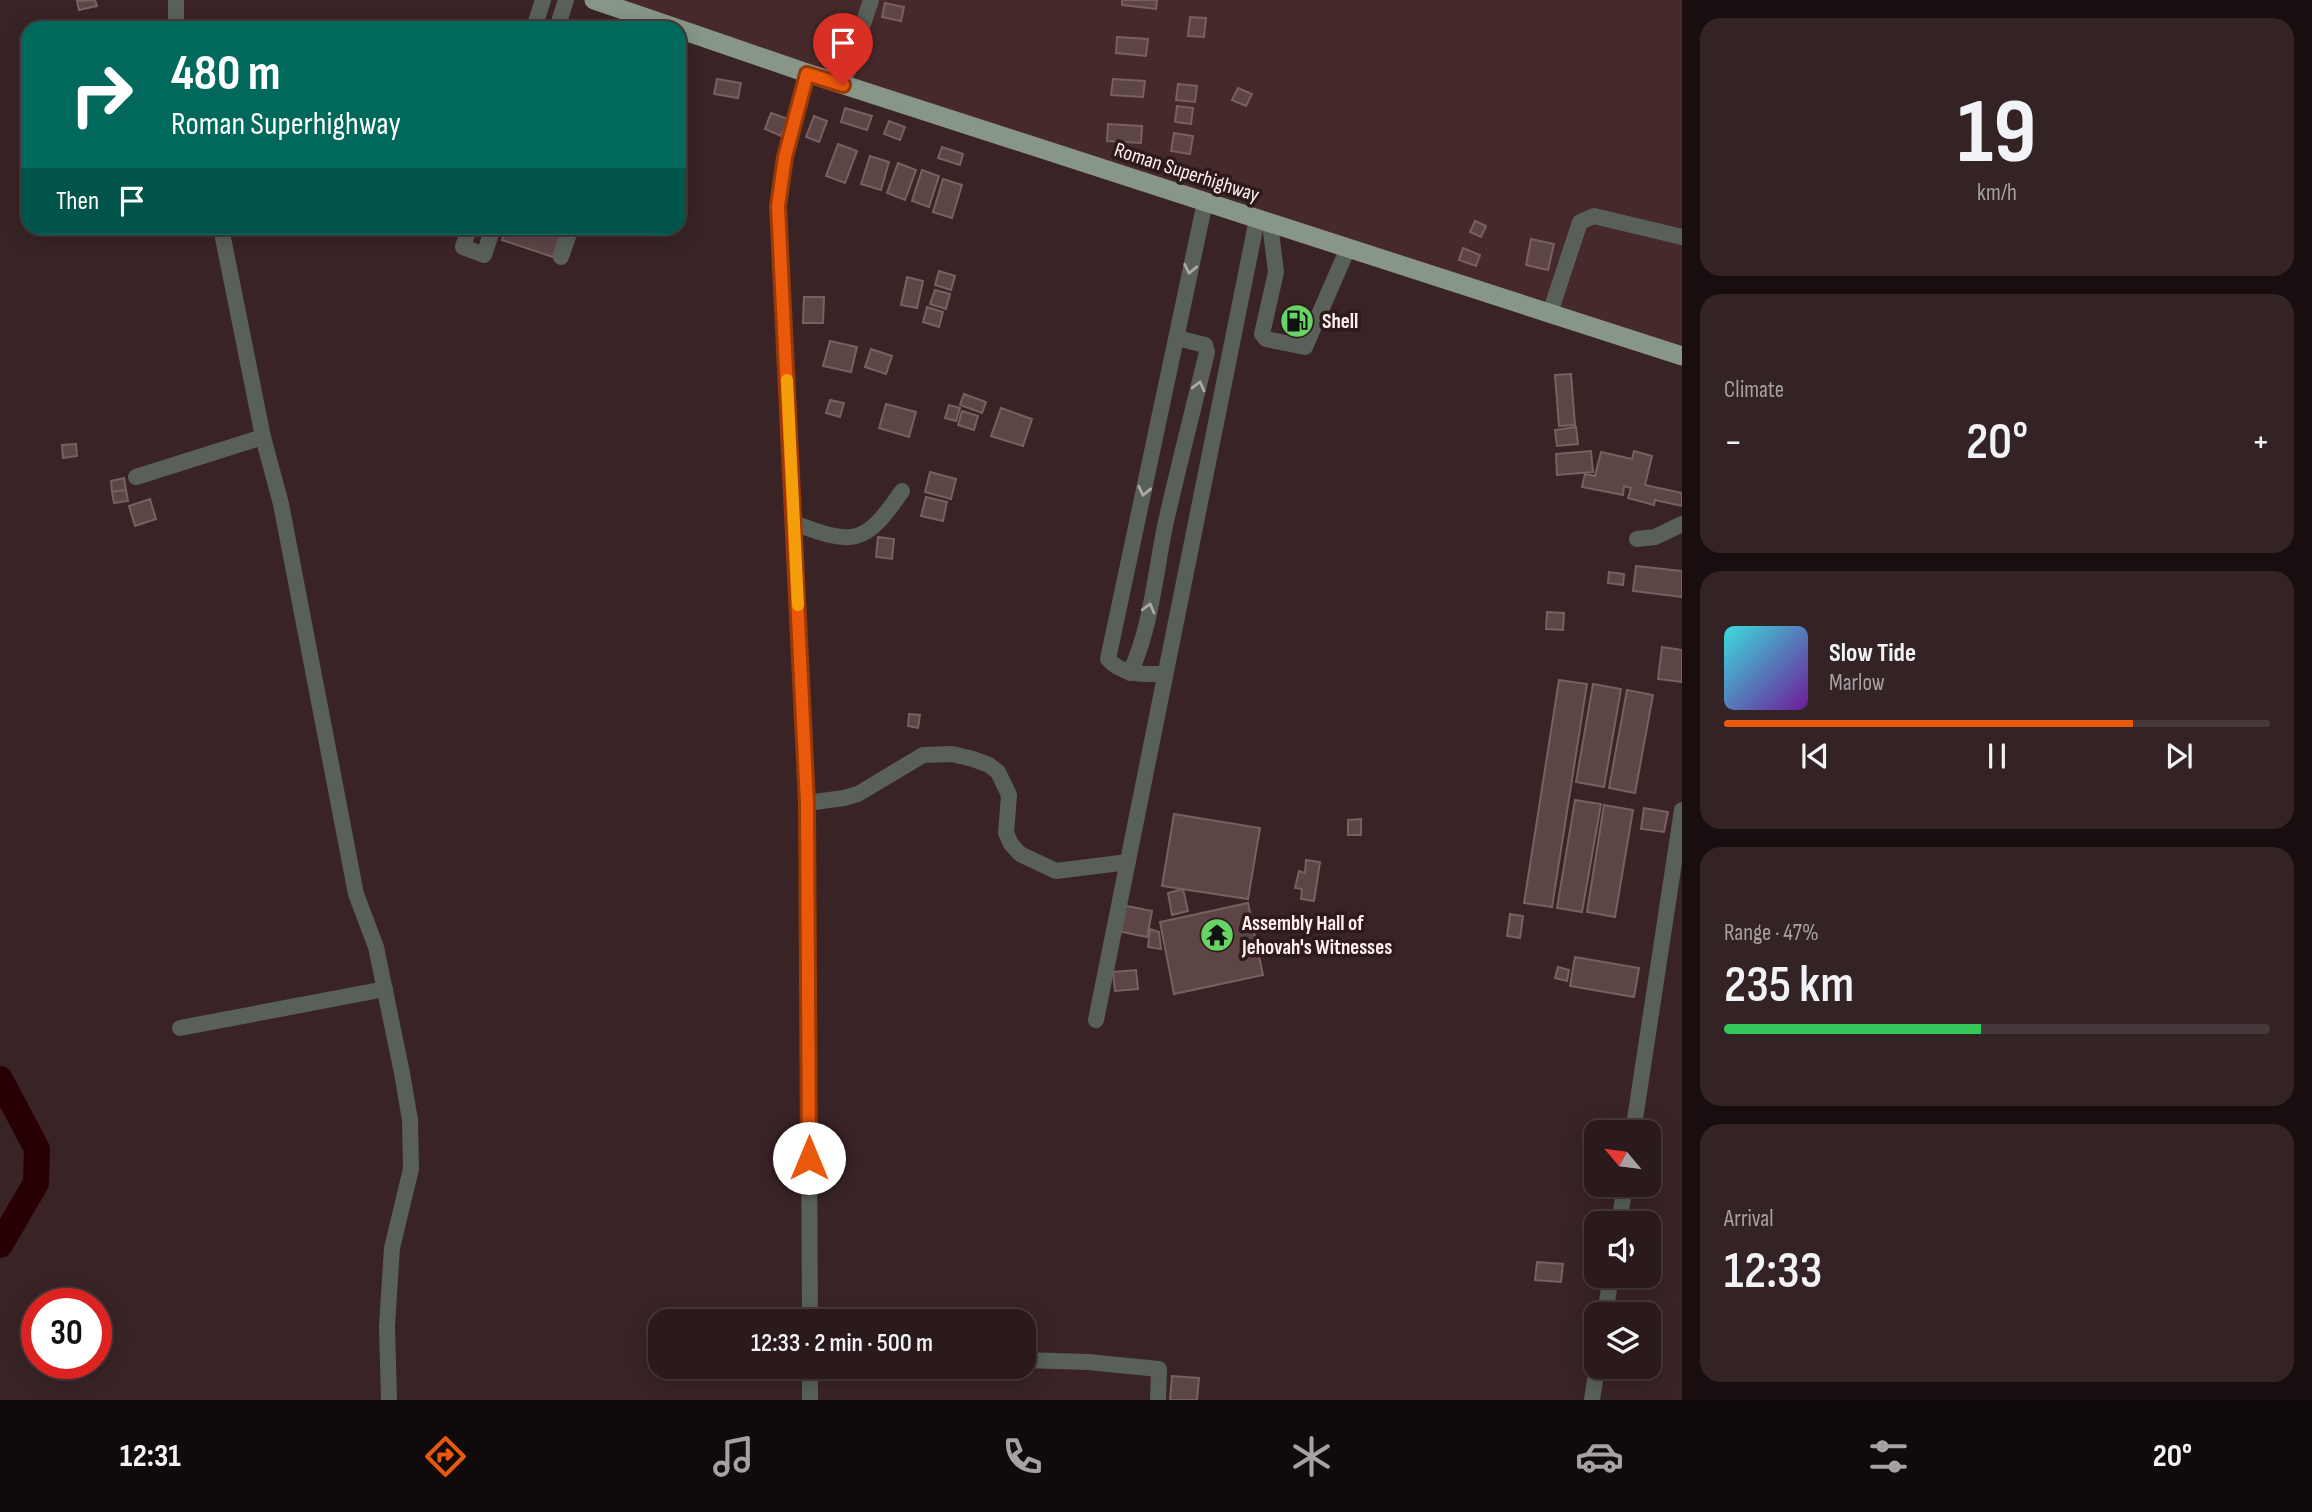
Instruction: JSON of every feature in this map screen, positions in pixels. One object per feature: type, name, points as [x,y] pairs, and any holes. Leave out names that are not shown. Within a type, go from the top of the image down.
[{"type":"main road","name":"Roman Superhighway","points":[[599,1],[639,21]]},
{"type":"main road","name":"Roman Superhighway","points":[[686,32],[807,74],[1682,356]]},
{"type":"street","points":[[176,0],[176,21]]},
{"type":"street","points":[[536,21],[544,0]]},
{"type":"street","points":[[559,21],[566,0]]},
{"type":"street","points":[[843,85],[871,0]]},
{"type":"street","points":[[807,74],[785,157],[778,206],[807,803],[810,1309]]},
{"type":"street","points":[[1165,674],[1130,673],[1116,668],[1108,659],[1205,202]]},
{"type":"street","points":[[1550,313],[1580,222],[1594,216],[1682,237]]},
{"type":"street","points":[[1263,221],[1276,272],[1262,334],[1266,339],[1305,347],[1348,248]]},
{"type":"street","points":[[1096,1020],[1165,674],[1263,221]]},
{"type":"street","points":[[222,235],[263,437],[281,504],[356,894],[376,947],[410,1120],[411,1169],[392,1248],[387,1326],[389,1400]]},
{"type":"street","points":[[467,235],[463,247],[484,255],[490,235]]},
{"type":"street","points":[[561,257],[569,235]]},
{"type":"street","points":[[1130,673],[1136,660],[1153,594],[1166,526],[1207,352],[1205,345],[1177,338]]},
{"type":"street","points":[[136,477],[263,437]]},
{"type":"street","points":[[794,523],[829,536],[851,539],[878,523],[902,491]]},
{"type":"street","points":[[1637,539],[1655,537],[1682,524]]},
{"type":"street","points":[[807,803],[826,802],[858,794],[923,755],[951,754],[989,765],[998,772],[1010,795],[1006,833],[1020,854],[1056,871],[1128,862]]},
{"type":"street","points":[[1635,1120],[1682,810]]},
{"type":"street","points":[[180,1028],[385,989]]},
{"type":"street","points":[[1036,1360],[1159,1369],[1158,1400]]},
{"type":"street","points":[[810,1379],[810,1400]]},
{"type":"street","points":[[1592,1400],[1595,1379]]},
{"type":"shaded area","points":[[602,0],[1682,0],[1682,356],[686,28],[686,21],[666,21]]},
{"type":"building","points":[[95,0],[97,6],[79,10],[77,1]]},
{"type":"building","points":[[1122,0],[1157,0],[1156,9],[1122,5]]},
{"type":"building","points":[[885,3],[904,7],[901,21],[882,17]]},
{"type":"building","points":[[1190,17],[1206,18],[1204,37],[1188,36]]},
{"type":"building","points":[[1117,37],[1148,39],[1146,56],[1116,53]]},
{"type":"building","points":[[717,79],[741,83],[738,98],[714,94]]},
{"type":"building","points":[[1113,79],[1145,81],[1143,97],[1111,95]]},
{"type":"building","points":[[1178,84],[1197,86],[1195,102],[1176,100]]},
{"type":"building","points":[[1238,88],[1252,94],[1246,106],[1232,100]]},
{"type":"building","points":[[1177,106],[1193,108],[1191,124],[1175,122]]},
{"type":"building","points":[[845,108],[872,116],[867,130],[841,122]]},
{"type":"building","points":[[771,113],[788,119],[781,136],[765,129]]},
{"type":"building","points":[[814,116],[827,121],[819,142],[806,137]]},
{"type":"building","points":[[889,121],[905,127],[900,140],[884,134]]},
{"type":"building","points":[[1108,124],[1142,126],[1141,143],[1107,141]]},
{"type":"building","points":[[1174,133],[1193,136],[1190,154],[1171,151]]},
{"type":"building","points":[[838,144],[857,151],[845,183],[826,176]]},
{"type":"building","points":[[942,147],[963,154],[960,165],[938,158]]},
{"type":"building","points":[[870,156],[889,162],[881,190],[861,184]]},
{"type":"building","points":[[898,163],[916,170],[905,200],[887,193]]},
{"type":"building","points":[[922,170],[939,176],[929,207],[912,201]]},
{"type":"building","points":[[943,179],[962,185],[952,218],[933,212]]},
{"type":"building","points":[[1475,221],[1486,226],[1481,237],[1470,232]]},
{"type":"building","points":[[504,235],[561,235],[553,257],[502,240]]},
{"type":"building","points":[[1531,239],[1554,244],[1548,270],[1526,265]]},
{"type":"building","points":[[1463,248],[1480,255],[1476,266],[1459,260]]},
{"type":"building","points":[[939,271],[955,276],[951,290],[935,285]]},
{"type":"building","points":[[907,277],[923,281],[917,308],[901,305]]},
{"type":"building","points":[[935,290],[950,294],[946,309],[930,304]]},
{"type":"building","points":[[804,297],[824,297],[823,323],[803,323]]},
{"type":"building","points":[[927,307],[943,312],[939,327],[923,322]]},
{"type":"building","points":[[830,341],[857,347],[851,372],[823,366]]},
{"type":"building","points":[[871,349],[892,356],[886,374],[865,367]]},
{"type":"building","points":[[1571,374],[1575,425],[1559,426],[1555,375]]},
{"type":"building","points":[[964,394],[986,402],[982,413],[960,405]]},
{"type":"building","points":[[830,400],[844,403],[840,417],[826,413]]},
{"type":"building","points":[[886,404],[916,412],[909,437],[879,428]]},
{"type":"building","points":[[949,405],[960,408],[956,421],[945,418]]},
{"type":"building","points":[[1001,408],[1032,419],[1023,446],[991,436]]},
{"type":"building","points":[[962,411],[978,416],[974,430],[958,425]]},
{"type":"building","points":[[1576,427],[1578,444],[1557,446],[1555,430]]},
{"type":"building","points":[[76,444],[77,456],[63,458],[62,445]]},
{"type":"building","points":[[1591,451],[1593,472],[1557,475],[1556,454]]},
{"type":"building","points":[[1634,451],[1652,456],[1645,485],[1682,493],[1682,506],[1655,500],[1654,505],[1628,498],[1631,488],[1624,486],[1623,495],[1582,487],[1585,474],[1595,476],[1601,452],[1632,459]]},
{"type":"building","points":[[930,472],[956,479],[951,499],[925,492]]},
{"type":"building","points":[[124,478],[126,490],[112,492],[111,481]]},
{"type":"building","points":[[126,490],[128,501],[114,503],[112,492]]},
{"type":"building","points":[[926,497],[947,502],[943,521],[921,516]]},
{"type":"building","points":[[150,499],[156,519],[135,526],[129,506]]},
{"type":"building","points":[[878,537],[894,539],[892,559],[876,557]]},
{"type":"building","points":[[1636,566],[1682,571],[1682,597],[1633,591]]},
{"type":"building","points":[[1609,572],[1624,574],[1623,585],[1608,583]]},
{"type":"building","points":[[1547,612],[1564,613],[1563,630],[1546,629]]},
{"type":"building","points":[[1662,647],[1682,650],[1682,682],[1658,679]]},
{"type":"building","points":[[1559,680],[1587,684],[1552,907],[1524,903]]},
{"type":"building","points":[[1593,684],[1621,689],[1604,787],[1576,782]]},
{"type":"building","points":[[1627,690],[1653,695],[1635,793],[1609,788]]},
{"type":"building","points":[[909,714],[920,715],[918,728],[908,726]]},
{"type":"building","points":[[1575,800],[1601,804],[1582,912],[1557,908]]},
{"type":"building","points":[[1604,805],[1633,810],[1615,917],[1587,912]]},
{"type":"building","points":[[1644,808],[1668,812],[1664,832],[1641,829]]},
{"type":"building","points":[[1174,814],[1260,828],[1248,899],[1162,886]]},
{"type":"building","points":[[1361,819],[1361,835],[1348,835],[1348,820]]},
{"type":"building","points":[[1306,860],[1320,862],[1314,901],[1301,899],[1302,889],[1295,888],[1299,871],[1305,873]]},
{"type":"building","points":[[1183,889],[1188,911],[1172,915],[1168,893]]},
{"type":"building","points":[[1248,903],[1263,975],[1174,994],[1160,922]]},
{"type":"building","points":[[1122,905],[1152,911],[1147,937],[1117,931]]},
{"type":"building","points":[[1510,914],[1523,916],[1520,938],[1507,936]]},
{"type":"building","points":[[1150,929],[1159,932],[1161,949],[1148,947]]},
{"type":"building","points":[[1575,957],[1639,968],[1634,997],[1570,986]]},
{"type":"building","points":[[1558,967],[1569,970],[1567,981],[1555,978]]},
{"type":"building","points":[[1136,970],[1138,989],[1115,991],[1113,972]]},
{"type":"building","points":[[1537,1262],[1563,1264],[1561,1282],[1535,1280]]},
{"type":"building","points":[[1172,1376],[1199,1378],[1197,1400],[1170,1400]]},
{"type":"waterway","points":[[0,1079],[37,1149],[36,1183],[0,1245]]},
{"type":"slow traffic","points":[[787,380],[798,605]]},
{"type":"place","name":"Shell","points":[[1297,321]]},
{"type":"place","name":"Assembly Hall of Jehovah's Witnesses","points":[[1217,935]]},
{"type":"route","points":[[809,1158],[807,803],[778,206],[785,157],[807,74],[843,85]]}]
